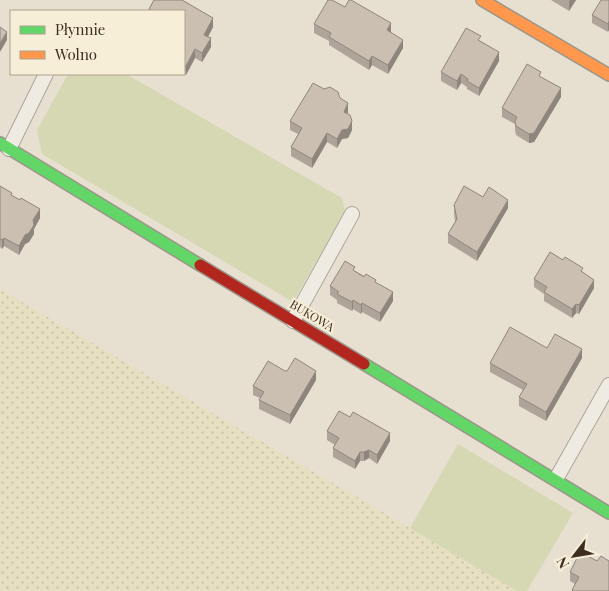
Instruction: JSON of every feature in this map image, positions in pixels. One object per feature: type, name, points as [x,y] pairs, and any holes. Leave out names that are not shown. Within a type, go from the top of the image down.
[{"type":"street","points":[[482,0],[609,75]]},
{"type":"street","name":"BUKOWA","points":[[4,146],[609,513]]},
{"type":"lane","points":[[4,146],[45,75]]},
{"type":"lane","points":[[293,321],[352,214]]},
{"type":"lane","points":[[556,480],[609,385]]},
{"type":"shaded area","points":[[0,289],[410,528],[517,591],[0,591]]},
{"type":"green space","points":[[67,75],[128,75],[342,198],[345,211],[293,302],[42,154],[37,130]]},
{"type":"green space","points":[[458,444],[573,513],[527,591],[517,591],[410,528]]},
{"type":"building","points":[[154,0],[182,0],[213,18],[204,35],[211,38],[202,53],[195,49],[185,66],[185,10],[149,9]]},
{"type":"building","points":[[328,0],[332,0],[345,7],[349,0],[351,0],[391,23],[387,30],[403,40],[388,65],[372,56],[369,61],[329,37],[331,33],[314,24]]},
{"type":"building","points":[[601,0],[609,0],[608,24],[592,15]]},
{"type":"building","points":[[0,27],[7,32],[0,43]]},
{"type":"building","points":[[466,28],[481,36],[478,40],[499,52],[479,88],[467,81],[468,79],[461,74],[457,81],[441,72]]},
{"type":"building","points":[[527,64],[541,72],[539,76],[561,88],[534,133],[529,134],[516,126],[515,121],[517,117],[502,108]]},
{"type":"building","points":[[313,83],[324,89],[330,87],[338,92],[340,98],[348,103],[344,112],[350,115],[352,121],[348,129],[342,130],[337,139],[327,133],[312,159],[291,147],[302,128],[290,121]]},
{"type":"building","points":[[0,186],[12,193],[11,195],[20,200],[21,198],[40,209],[33,220],[34,225],[29,233],[25,235],[19,246],[4,238],[0,239]]},
{"type":"building","points":[[464,186],[483,197],[489,187],[508,200],[477,252],[448,234],[457,219],[454,205]]},
{"type":"building","points":[[550,252],[563,260],[565,257],[583,268],[581,271],[594,280],[579,305],[576,304],[572,309],[544,292],[547,287],[534,279]]},
{"type":"building","points":[[345,261],[355,267],[353,270],[364,277],[366,274],[376,280],[375,282],[393,292],[380,313],[362,303],[361,305],[353,300],[352,302],[337,294],[339,292],[330,286]]},
{"type":"building","points":[[510,327],[547,348],[555,334],[582,349],[546,412],[519,397],[527,384],[490,363]]},
{"type":"building","points":[[295,358],[316,371],[290,415],[259,400],[264,392],[253,386],[268,361],[287,371]]},
{"type":"building","points":[[339,411],[350,417],[353,412],[390,433],[377,455],[369,450],[360,452],[355,461],[333,448],[339,438],[327,431]]},
{"type":"building","points":[[580,552],[597,561],[601,556],[609,561],[609,591],[572,590],[579,577],[570,572]]},
{"type":"traffic: fast","points":[[0,143],[200,265]]},
{"type":"traffic: fast","points":[[364,364],[609,513]]},
{"type":"traffic: slow","points":[[482,0],[609,75]]},
{"type":"traffic: jam","points":[[200,265],[364,364]]}]
